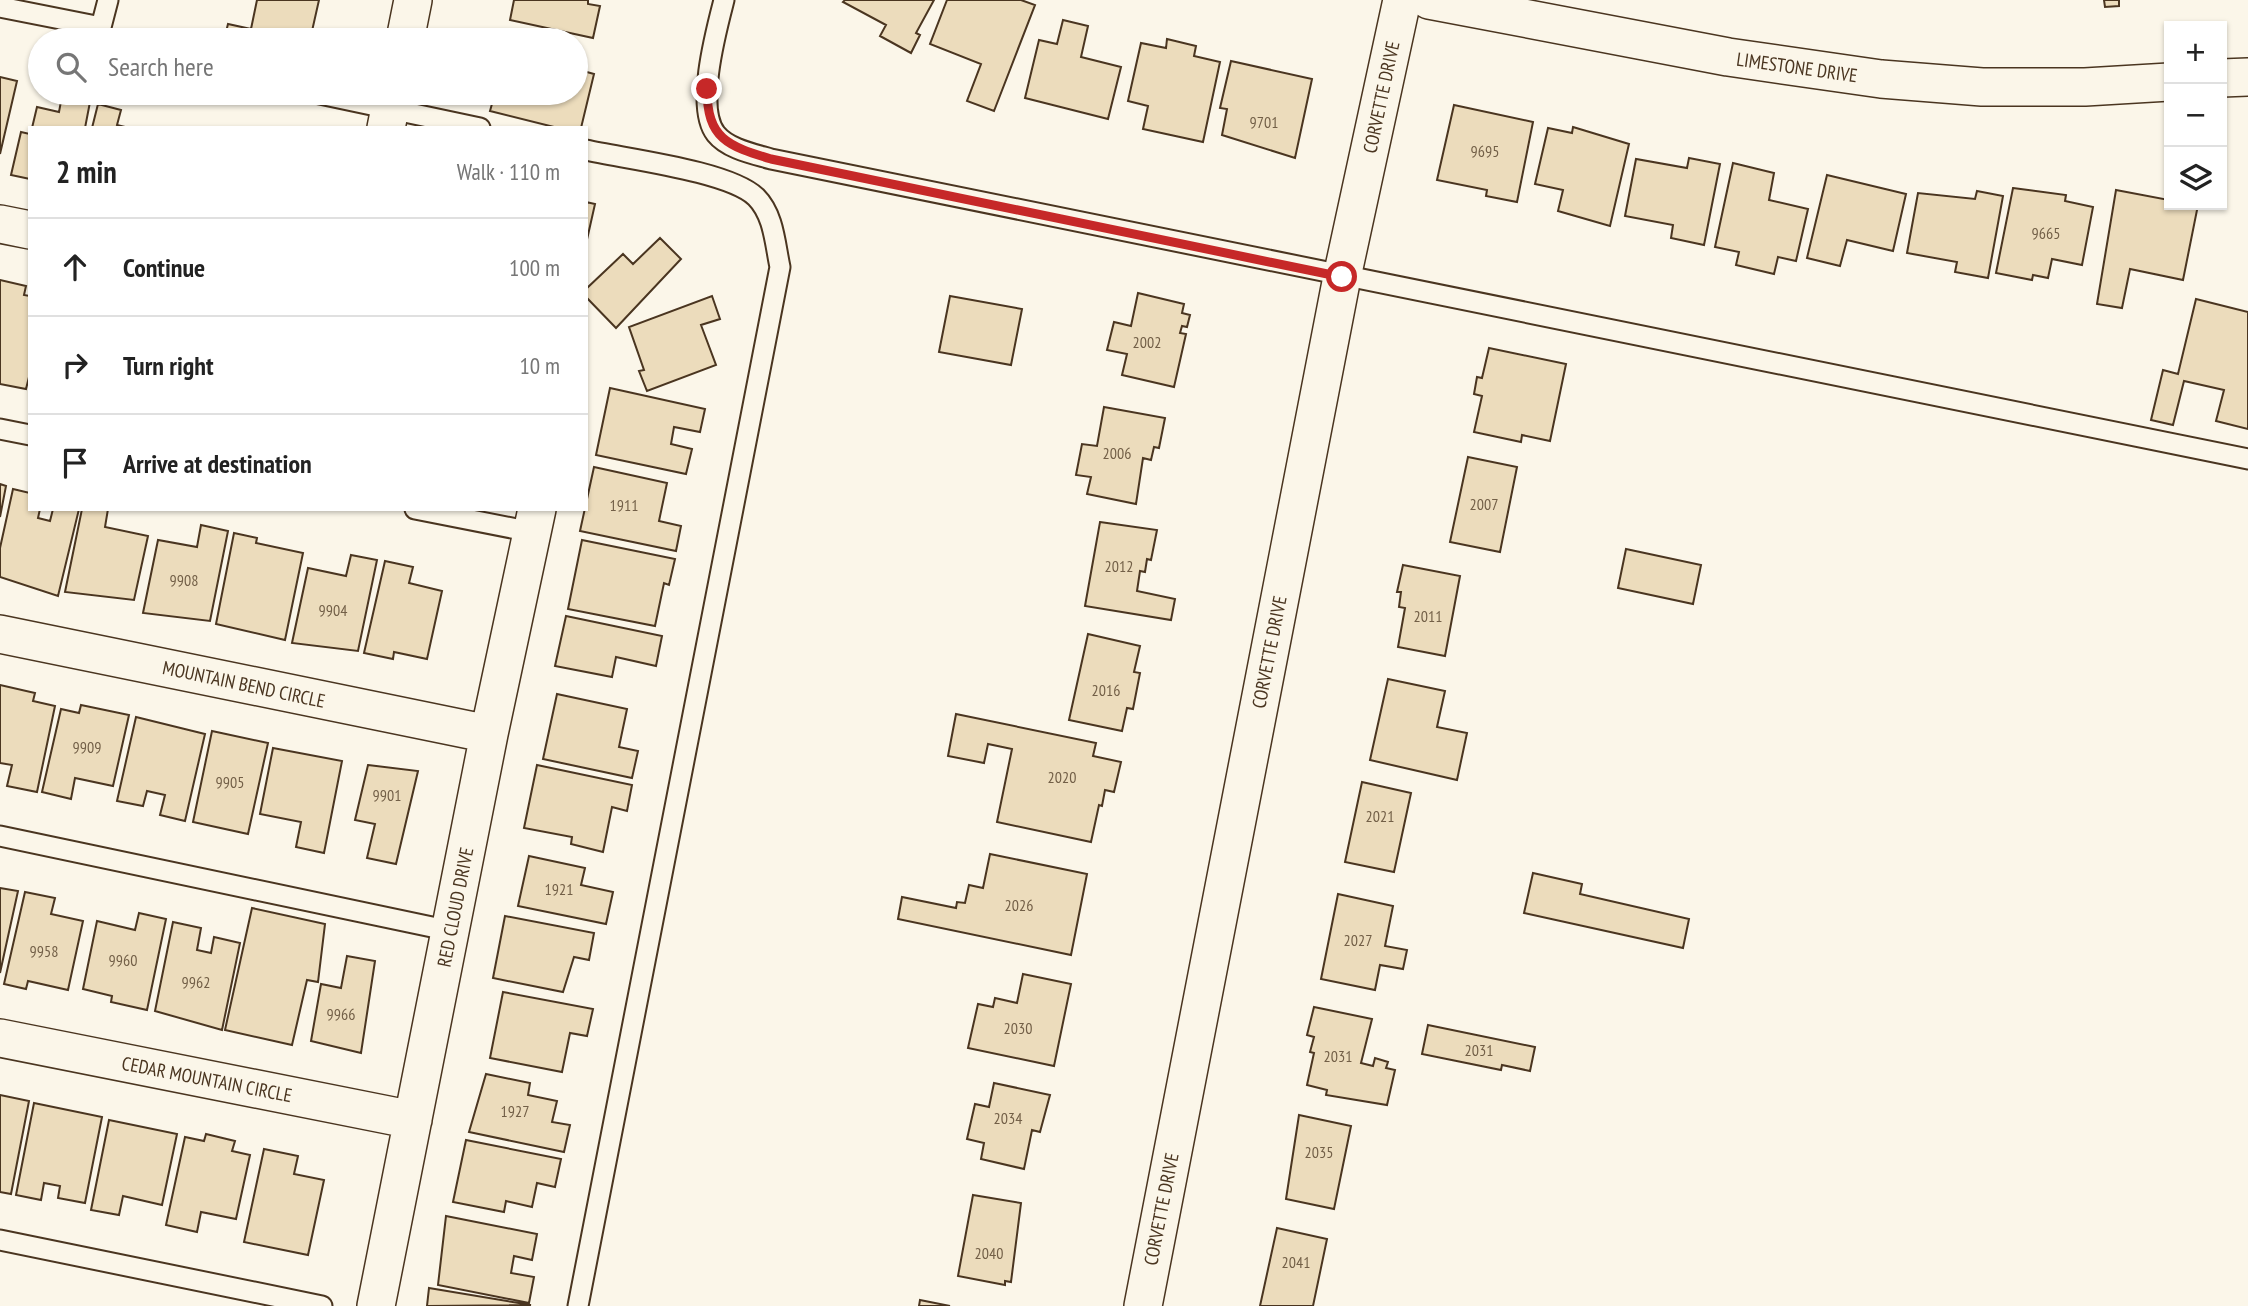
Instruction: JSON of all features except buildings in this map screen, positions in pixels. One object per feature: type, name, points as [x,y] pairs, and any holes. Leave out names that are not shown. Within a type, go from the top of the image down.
[{"type":"street","points":[[407,28],[413,0]]},
{"type":"street","name":"CORVETTE DRIVE","points":[[1143,1306],[1342,277],[1402,0]]},
{"type":"street","name":"LIMESTONE DRIVE","points":[[1429,0],[1728,57],[1881,79],[1982,87],[2085,87],[2164,82]]},
{"type":"street","points":[[2227,78],[2248,77]]},
{"type":"street","points":[[0,224],[28,230]]},
{"type":"street","name":"RED CLOUD DRIVE","points":[[376,1306],[489,734],[535,521]]},
{"type":"street","name":"MOUNTAIN BEND CIRCLE","points":[[0,634],[489,734]]},
{"type":"street","name":"CEDAR MOUNTAIN CIRCLE","points":[[0,1038],[413,1120]]},
{"type":"lane","points":[[105,28],[108,0]]},
{"type":"lane","points":[[724,0],[707,89],[707,112],[717,135],[740,149],[771,159],[2248,459]]},
{"type":"lane","points":[[0,7],[81,28]]},
{"type":"lane","points":[[367,105],[470,126]]},
{"type":"lane","points":[[578,1306],[780,267],[771,222],[756,197],[729,180],[588,150]]},
{"type":"lane","points":[[0,429],[28,435]]},
{"type":"lane","points":[[435,511],[535,521]]},
{"type":"lane","points":[[0,836],[451,931]]},
{"type":"lane","points":[[0,1240],[322,1306]]},
{"type":"route","points":[[707,89],[707,112],[717,135],[740,149],[771,159],[1342,277]]}]
